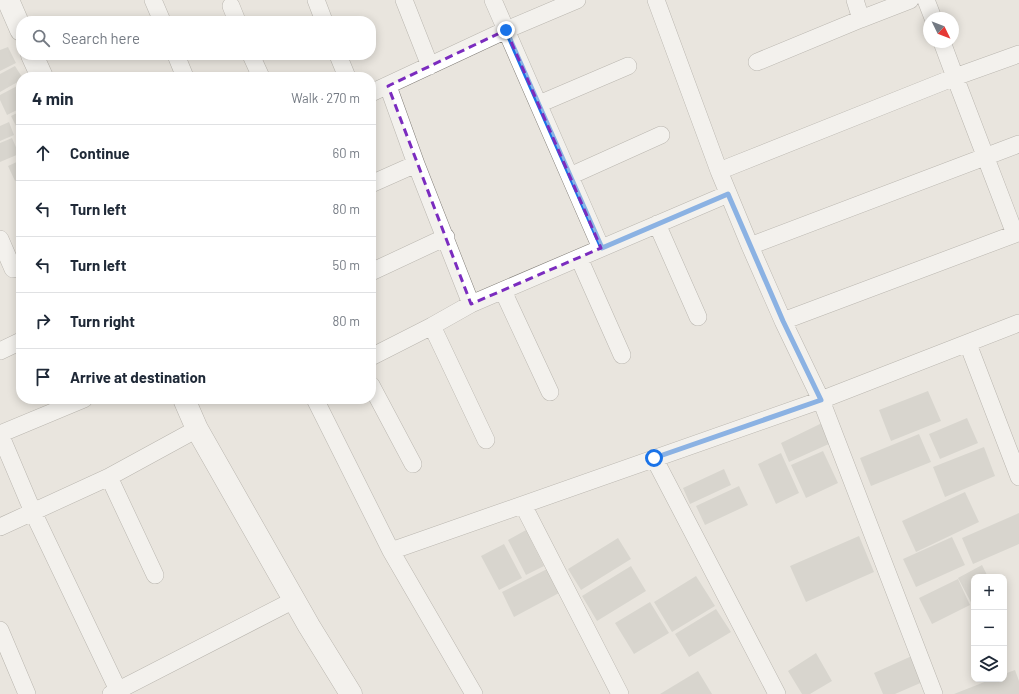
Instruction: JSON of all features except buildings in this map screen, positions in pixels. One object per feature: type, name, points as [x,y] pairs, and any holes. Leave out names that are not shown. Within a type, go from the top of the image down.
[{"type":"street","points":[[8,0],[16,18]]},
{"type":"street","points":[[153,0],[160,16]]},
{"type":"street","points":[[316,0],[322,16]]},
{"type":"street","points":[[404,0],[430,66]]},
{"type":"street","points":[[493,0],[602,248]]},
{"type":"street","points":[[656,0],[728,194],[783,321],[821,400],[934,694]]},
{"type":"street","points":[[855,0],[861,19]]},
{"type":"street","points":[[757,62],[910,0]]},
{"type":"street","points":[[926,0],[931,12]]},
{"type":"street","points":[[376,91],[506,30],[573,1]]},
{"type":"street","points":[[783,321],[1018,237],[944,48]]},
{"type":"street","points":[[720,171],[955,77],[1019,54]]},
{"type":"street","points":[[34,60],[40,72]]},
{"type":"street","points":[[178,60],[183,72]]},
{"type":"street","points":[[253,60],[259,72]]},
{"type":"street","points":[[340,60],[345,72]]},
{"type":"street","points":[[539,104],[628,66]]},
{"type":"street","points":[[388,86],[416,164],[446,237],[471,304]]},
{"type":"street","points":[[570,176],[661,135]]},
{"type":"street","points":[[750,246],[1019,144]]},
{"type":"street","points":[[376,182],[416,164]]},
{"type":"street","points":[[376,354],[471,304],[728,194]]},
{"type":"street","points":[[657,224],[698,317]]},
{"type":"street","points":[[376,270],[446,237]]},
{"type":"street","points":[[0,239],[11,270]]},
{"type":"street","points":[[579,258],[622,355]]},
{"type":"street","points":[[503,291],[550,392]]},
{"type":"street","points":[[391,551],[821,400],[1019,323]]},
{"type":"street","points":[[432,326],[486,440]]},
{"type":"street","points":[[0,351],[16,343]]},
{"type":"street","points":[[968,344],[1017,468]]},
{"type":"street","points":[[376,394],[413,464]]},
{"type":"street","points":[[72,404],[0,434],[32,512],[115,692],[294,600]]},
{"type":"street","points":[[186,404],[197,429],[294,600],[351,694]]},
{"type":"street","points":[[318,404],[391,551],[474,694]]},
{"type":"street","points":[[0,527],[109,477],[197,429]]},
{"type":"street","points":[[654,458],[777,694]]},
{"type":"street","points":[[109,477],[155,575]]},
{"type":"street","points":[[522,505],[620,694]]},
{"type":"street","points":[[0,630],[27,694]]},
{"type":"highlighted area","points":[[506,30],[601,248],[471,304],[388,86]]},
{"type":"route","points":[[506,30],[602,248],[728,194],[783,321],[821,400],[654,458]]}]
